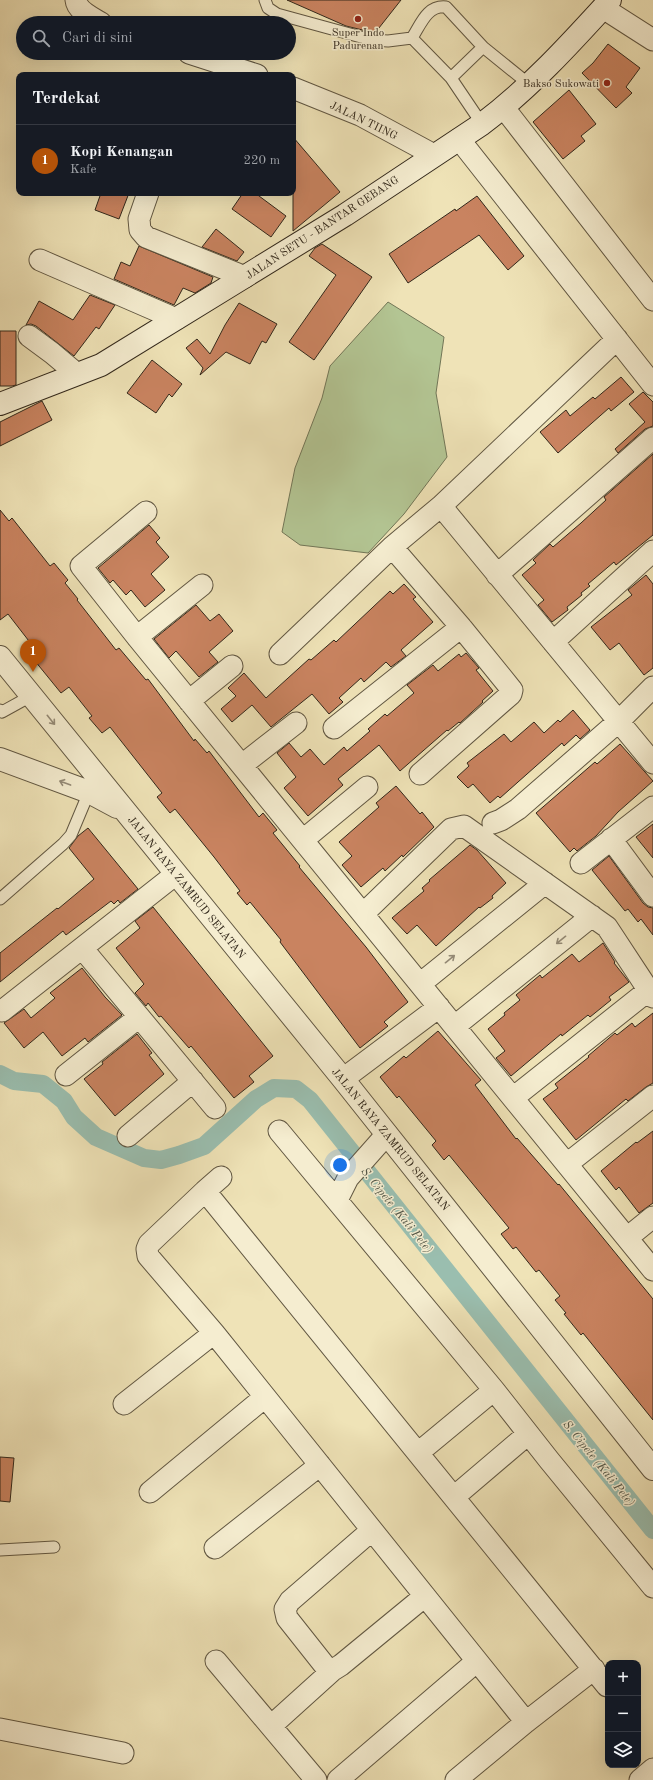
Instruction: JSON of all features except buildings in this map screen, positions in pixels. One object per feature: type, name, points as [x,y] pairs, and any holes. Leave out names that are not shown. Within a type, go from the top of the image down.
[{"type":"street","points":[[76,0],[77,4],[84,12],[90,16]]},
{"type":"street","points":[[607,4],[653,40]]},
{"type":"street","name":"JALAN SETU - BANTAR GEBANG","points":[[0,404],[101,365],[345,215],[504,108],[530,85],[607,4]]},
{"type":"street","points":[[211,60],[248,72]]},
{"type":"street","name":"JALAN TIING","points":[[296,89],[360,115],[434,155]]},
{"type":"street","points":[[504,108],[653,300]]},
{"type":"street","points":[[459,139],[653,386]]},
{"type":"street","points":[[147,196],[139,219],[140,230],[146,237],[245,277]]},
{"type":"street","points":[[40,260],[176,319]]},
{"type":"street","points":[[28,336],[52,353],[77,374]]},
{"type":"street","points":[[280,654],[392,547],[441,506],[617,339]]},
{"type":"street","points":[[497,575],[653,438]]},
{"type":"street","points":[[441,506],[653,763]]},
{"type":"street","points":[[146,512],[81,566],[362,914],[439,1006],[653,1270]]},
{"type":"street","points":[[392,547],[461,627],[513,692],[420,774]]},
{"type":"street","points":[[553,642],[653,550]]},
{"type":"street","points":[[137,637],[202,585]]},
{"type":"street","points":[[334,728],[461,627]]},
{"type":"street","name":"JALAN RAYA ZAMRUD SELATAN","points":[[0,657],[343,1079],[380,1141],[653,1469]]},
{"type":"street","points":[[189,700],[232,666]]},
{"type":"street","points":[[493,823],[501,820],[518,809],[619,721],[653,688]]},
{"type":"street","points":[[242,765],[296,723]]},
{"type":"street","name":"JALAN RAYA ZAMRUD SELATAN","points":[[0,759],[89,792],[125,811]]},
{"type":"street","points":[[303,840],[367,787]]},
{"type":"street","points":[[581,863],[653,807]]},
{"type":"street","points":[[362,914],[451,829],[464,826],[607,927],[651,993],[513,1098]]},
{"type":"street","points":[[611,839],[653,896]]},
{"type":"street","points":[[2,1011],[176,874]]},
{"type":"street","points":[[420,984],[545,883]]},
{"type":"street","points":[[455,1026],[592,916]]},
{"type":"street","points":[[82,948],[215,1108]]},
{"type":"street","points":[[343,1079],[439,1006]]},
{"type":"street","points":[[66,1076],[140,1017]]},
{"type":"street","points":[[128,1136],[193,1081]]},
{"type":"street","points":[[567,1164],[653,1096]]},
{"type":"street","points":[[279,1131],[494,1390],[653,1587]]},
{"type":"street","points":[[337,1200],[348,1178],[380,1141]]},
{"type":"street","points":[[221,1177],[148,1244],[148,1256],[214,1332],[526,1722]]},
{"type":"street","points":[[206,1192],[605,1683]]},
{"type":"street","points":[[627,1238],[653,1217]]},
{"type":"street","points":[[124,1404],[214,1332]]},
{"type":"street","points":[[418,1453],[494,1390]]},
{"type":"street","points":[[150,1492],[265,1397]]},
{"type":"street","points":[[454,1497],[528,1434]]},
{"type":"street","points":[[215,1548],[320,1465]]},
{"type":"street","points":[[333,1670],[326,1666],[287,1618],[285,1609],[290,1601],[372,1530]]},
{"type":"street","points":[[271,1726],[333,1670],[425,1596]]},
{"type":"street","points":[[216,1661],[316,1780]]},
{"type":"street","points":[[338,1780],[477,1661]]},
{"type":"street","points":[[456,1780],[526,1722],[594,1669]]},
{"type":"street","points":[[0,1729],[123,1753]]},
{"type":"street","points":[[640,1780],[653,1769]]},
{"type":"lane","points":[[265,0],[268,8],[277,14],[284,16]]},
{"type":"lane","points":[[412,38],[428,11],[437,6],[446,7],[482,47],[530,85]]},
{"type":"lane","points":[[296,19],[372,40],[388,41],[412,38]]},
{"type":"lane","points":[[412,38],[451,78],[482,124]]},
{"type":"lane","points":[[451,78],[482,47]]},
{"type":"lane","points":[[0,710],[2,712],[31,696]]},
{"type":"lane","points":[[0,899],[63,844],[71,835],[89,792]]},
{"type":"lane","points":[[0,1550],[54,1547]]},
{"type":"green space","points":[[388,302],[444,337],[436,393],[447,457],[404,514],[368,553],[300,545],[282,532],[295,468],[322,398],[330,366]]},
{"type":"waterway","name":"S. Cipete (Kali Pete)","points":[[0,1074],[14,1081],[43,1084],[64,1101],[74,1117],[96,1137],[144,1158],[161,1160],[204,1146],[256,1099],[274,1088],[296,1089],[310,1100],[653,1530]]},
{"type":"place","name":"Super Indo Padurenan","points":[[358,19]]},
{"type":"place","name":"Bakso Sukowati","points":[[607,83]]},
{"type":"place","name":"Kopi Kenangan","points":[[33,672]]}]
